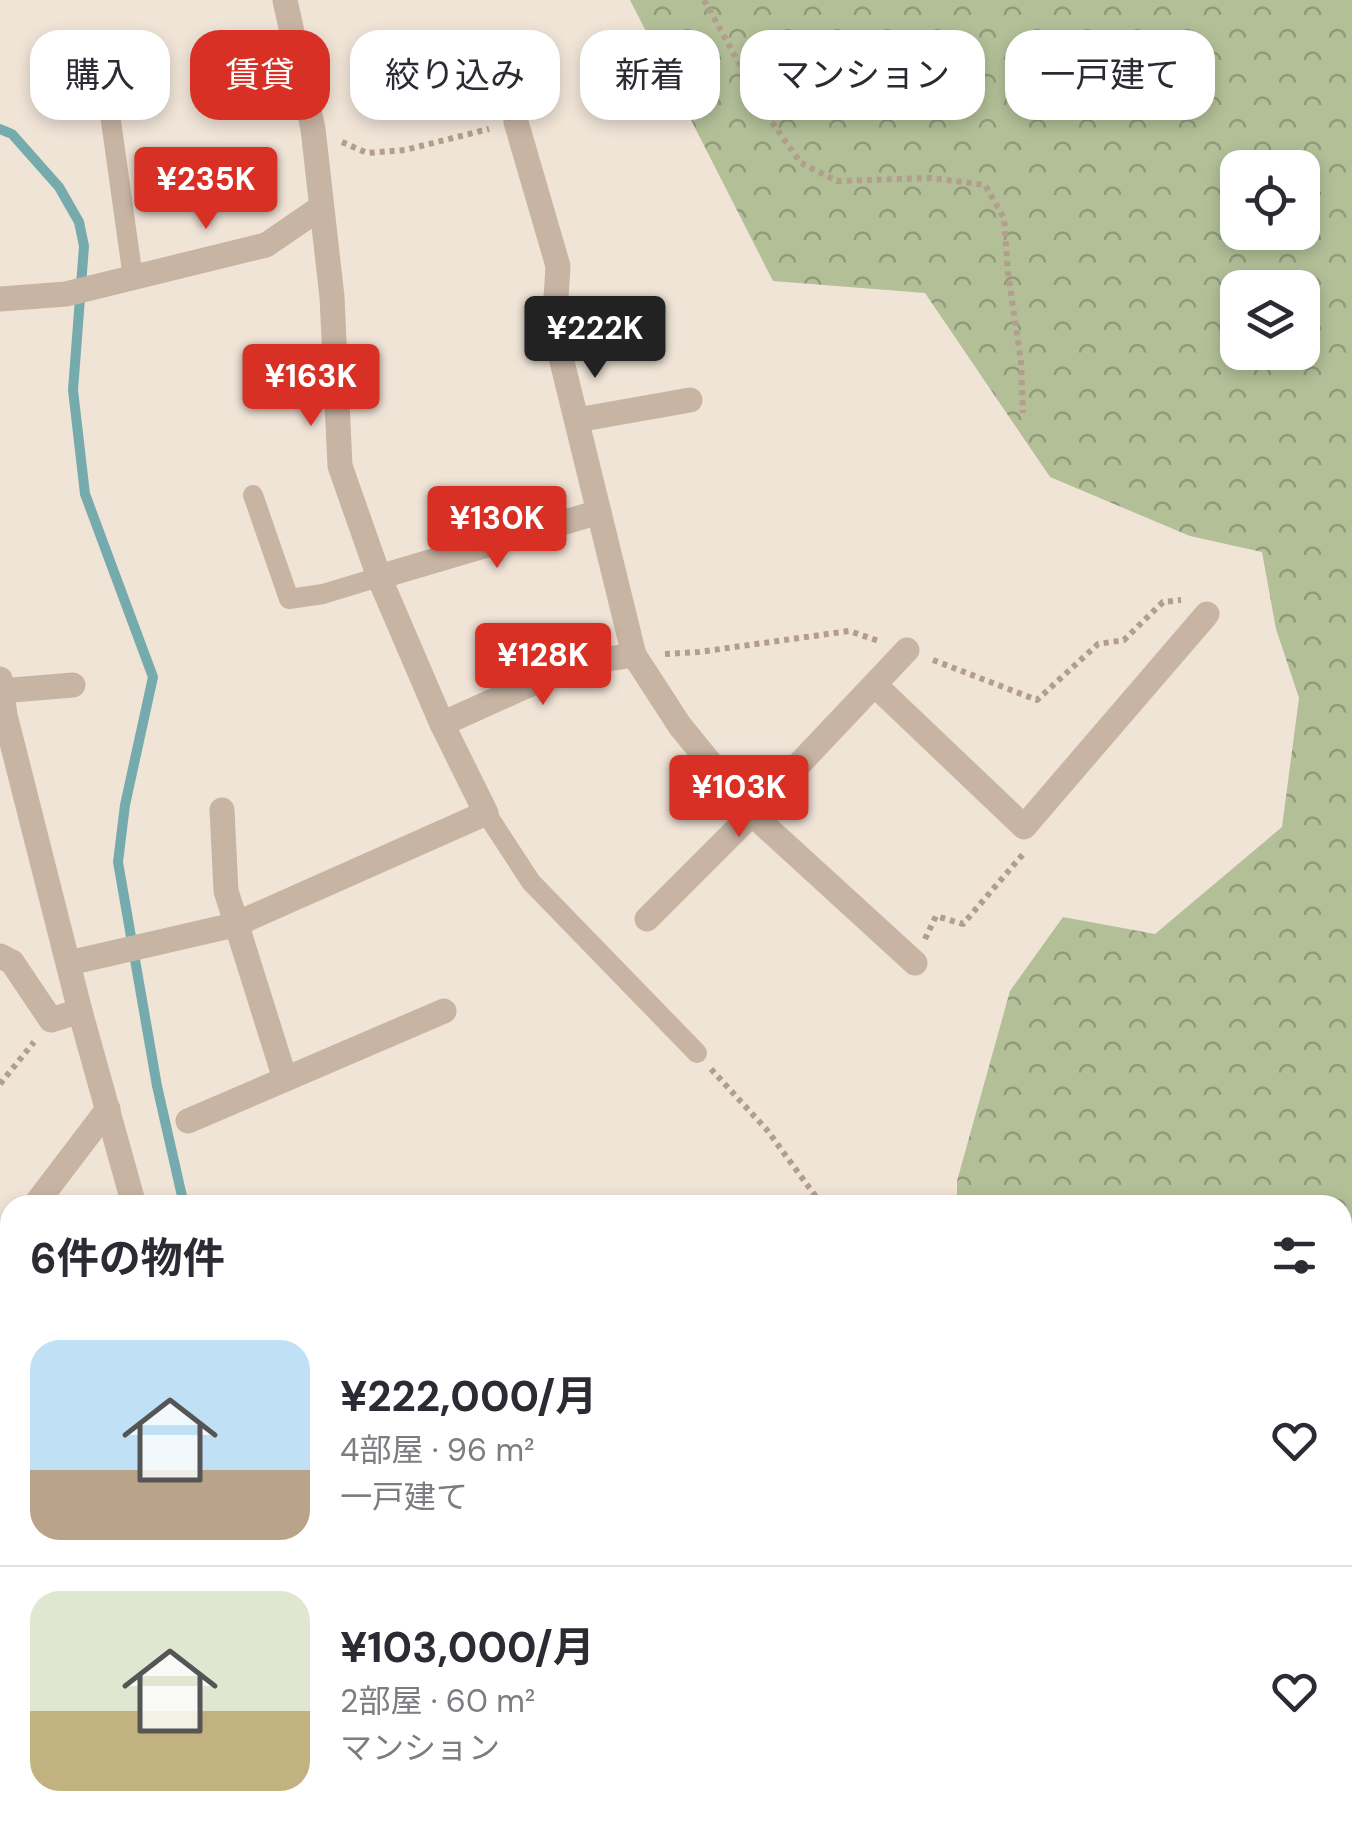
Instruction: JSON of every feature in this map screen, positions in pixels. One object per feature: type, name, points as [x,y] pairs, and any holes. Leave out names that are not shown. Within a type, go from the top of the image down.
[{"type":"street","points":[[69,962],[234,925],[486,814],[379,578],[340,466],[332,296],[313,129],[284,0]]},
{"type":"street","points":[[516,122],[558,266],[554,329],[634,655],[680,726],[752,814],[915,962]]},
{"type":"street","points":[[0,299],[66,294],[266,245],[320,208]]},
{"type":"street","points":[[577,420],[690,400]]},
{"type":"street","points":[[379,578],[599,512]]},
{"type":"street","points":[[875,685],[1024,828],[1206,614]]},
{"type":"street","points":[[647,919],[907,650]]},
{"type":"street","points":[[442,724],[574,664],[634,655]]},
{"type":"street","points":[[73,685],[1,687],[80,1012],[131,1195]]},
{"type":"street","points":[[222,810],[226,891],[234,925],[286,1079]]},
{"type":"street","points":[[0,956],[12,962],[52,1020],[80,1012]]},
{"type":"street","points":[[188,1121],[444,1012]]},
{"type":"street","points":[[42,1195],[108,1109]]},
{"type":"lane","points":[[111,120],[133,278]]},
{"type":"lane","points":[[253,495],[289,598],[322,594],[379,578]]},
{"type":"lane","points":[[486,814],[531,882],[697,1053]]},
{"type":"path","points":[[704,0],[771,121],[801,163],[837,181],[931,178],[985,185],[1004,218],[1021,361],[1023,413]]},
{"type":"path","points":[[313,129],[367,153],[405,150],[516,122]]},
{"type":"path","points":[[915,962],[936,916],[963,924],[1026,851],[1024,828]]},
{"type":"path","points":[[0,1084],[52,1020]]},
{"type":"path","points":[[697,1053],[766,1130],[815,1195]]},
{"type":"green space","points":[[630,0],[1352,0],[1352,1195],[957,1195],[957,1181],[1010,991],[1063,917],[1155,934],[1282,827],[1299,698],[1276,629],[1262,552],[1190,536],[1050,477],[925,293],[773,281],[691,120],[720,120],[720,30],[645,30]]},
{"type":"waterway","points":[[0,129],[12,134],[59,187],[79,222],[84,246],[73,390],[85,494],[153,677],[125,805],[118,862],[157,1086],[182,1195]]}]
